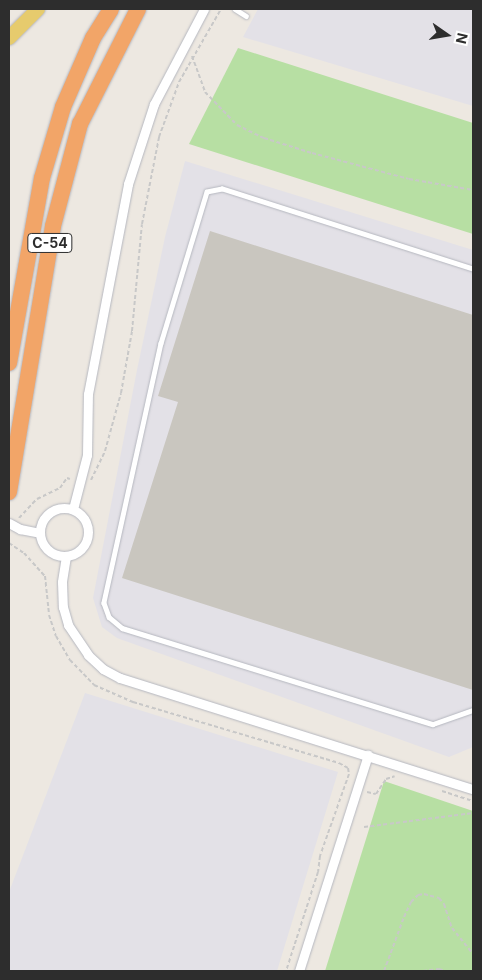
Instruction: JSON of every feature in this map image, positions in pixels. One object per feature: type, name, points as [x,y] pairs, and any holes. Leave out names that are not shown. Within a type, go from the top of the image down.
[{"type":"highway","name":"C-54","points":[[9,362],[42,178],[64,107],[94,38],[111,9]]},
{"type":"highway","name":"C-54","points":[[9,492],[53,226],[80,124],[138,9]]},
{"type":"main road","points":[[9,38],[38,9]]},
{"type":"street","points":[[73,509],[87,455],[88,394],[128,184],[154,104],[204,9]]},
{"type":"street","points":[[65,507],[73,509],[85,520],[88,536],[80,550],[66,556],[51,552],[45,547],[40,533],[41,525],[50,512],[65,507]]},
{"type":"street","points":[[9,523],[20,529],[40,533]]},
{"type":"street","points":[[66,556],[62,582],[63,607],[68,625],[88,655],[103,669],[120,678],[473,789]]},
{"type":"street","points":[[299,971],[368,755]]},
{"type":"lane","points":[[235,9],[246,16]]},
{"type":"lane","points":[[473,269],[222,189],[207,192],[161,343],[104,604],[109,617],[122,628],[433,724],[473,710]]},
{"type":"path","points":[[94,476],[106,451],[121,393],[132,331],[142,224],[159,137],[179,82],[221,9]]},
{"type":"path","points":[[192,49],[192,57],[204,92],[237,125],[264,138],[312,153],[409,179],[473,190]]},
{"type":"path","points":[[28,507],[37,499],[60,488],[67,478]]},
{"type":"path","points":[[9,543],[24,553],[45,576],[48,615],[56,636],[70,660],[94,685],[133,702],[339,762],[348,768],[349,774],[320,856],[318,872],[286,971]]},
{"type":"path","points":[[376,794],[386,779],[398,776]]},
{"type":"path","points":[[436,789],[473,801]]},
{"type":"path","points":[[364,827],[473,813]]},
{"type":"path","points":[[384,971],[411,902],[424,894],[439,898],[444,904],[452,928],[473,954]]},
{"type":"path","points":[[423,971],[439,969],[445,971]]},
{"type":"shaded area","points":[[258,9],[473,9],[473,106],[243,37]]},
{"type":"shaded area","points":[[185,161],[473,250],[473,747],[449,757],[117,638],[102,627],[93,598],[165,237]]},
{"type":"shaded area","points":[[85,693],[338,772],[277,971],[9,971],[9,892]]},
{"type":"green space","points":[[238,48],[473,123],[473,234],[189,144]]},
{"type":"green space","points":[[384,781],[473,811],[473,971],[325,971]]},
{"type":"building","points":[[210,231],[473,315],[473,690],[122,578],[178,402],[158,396]]}]
